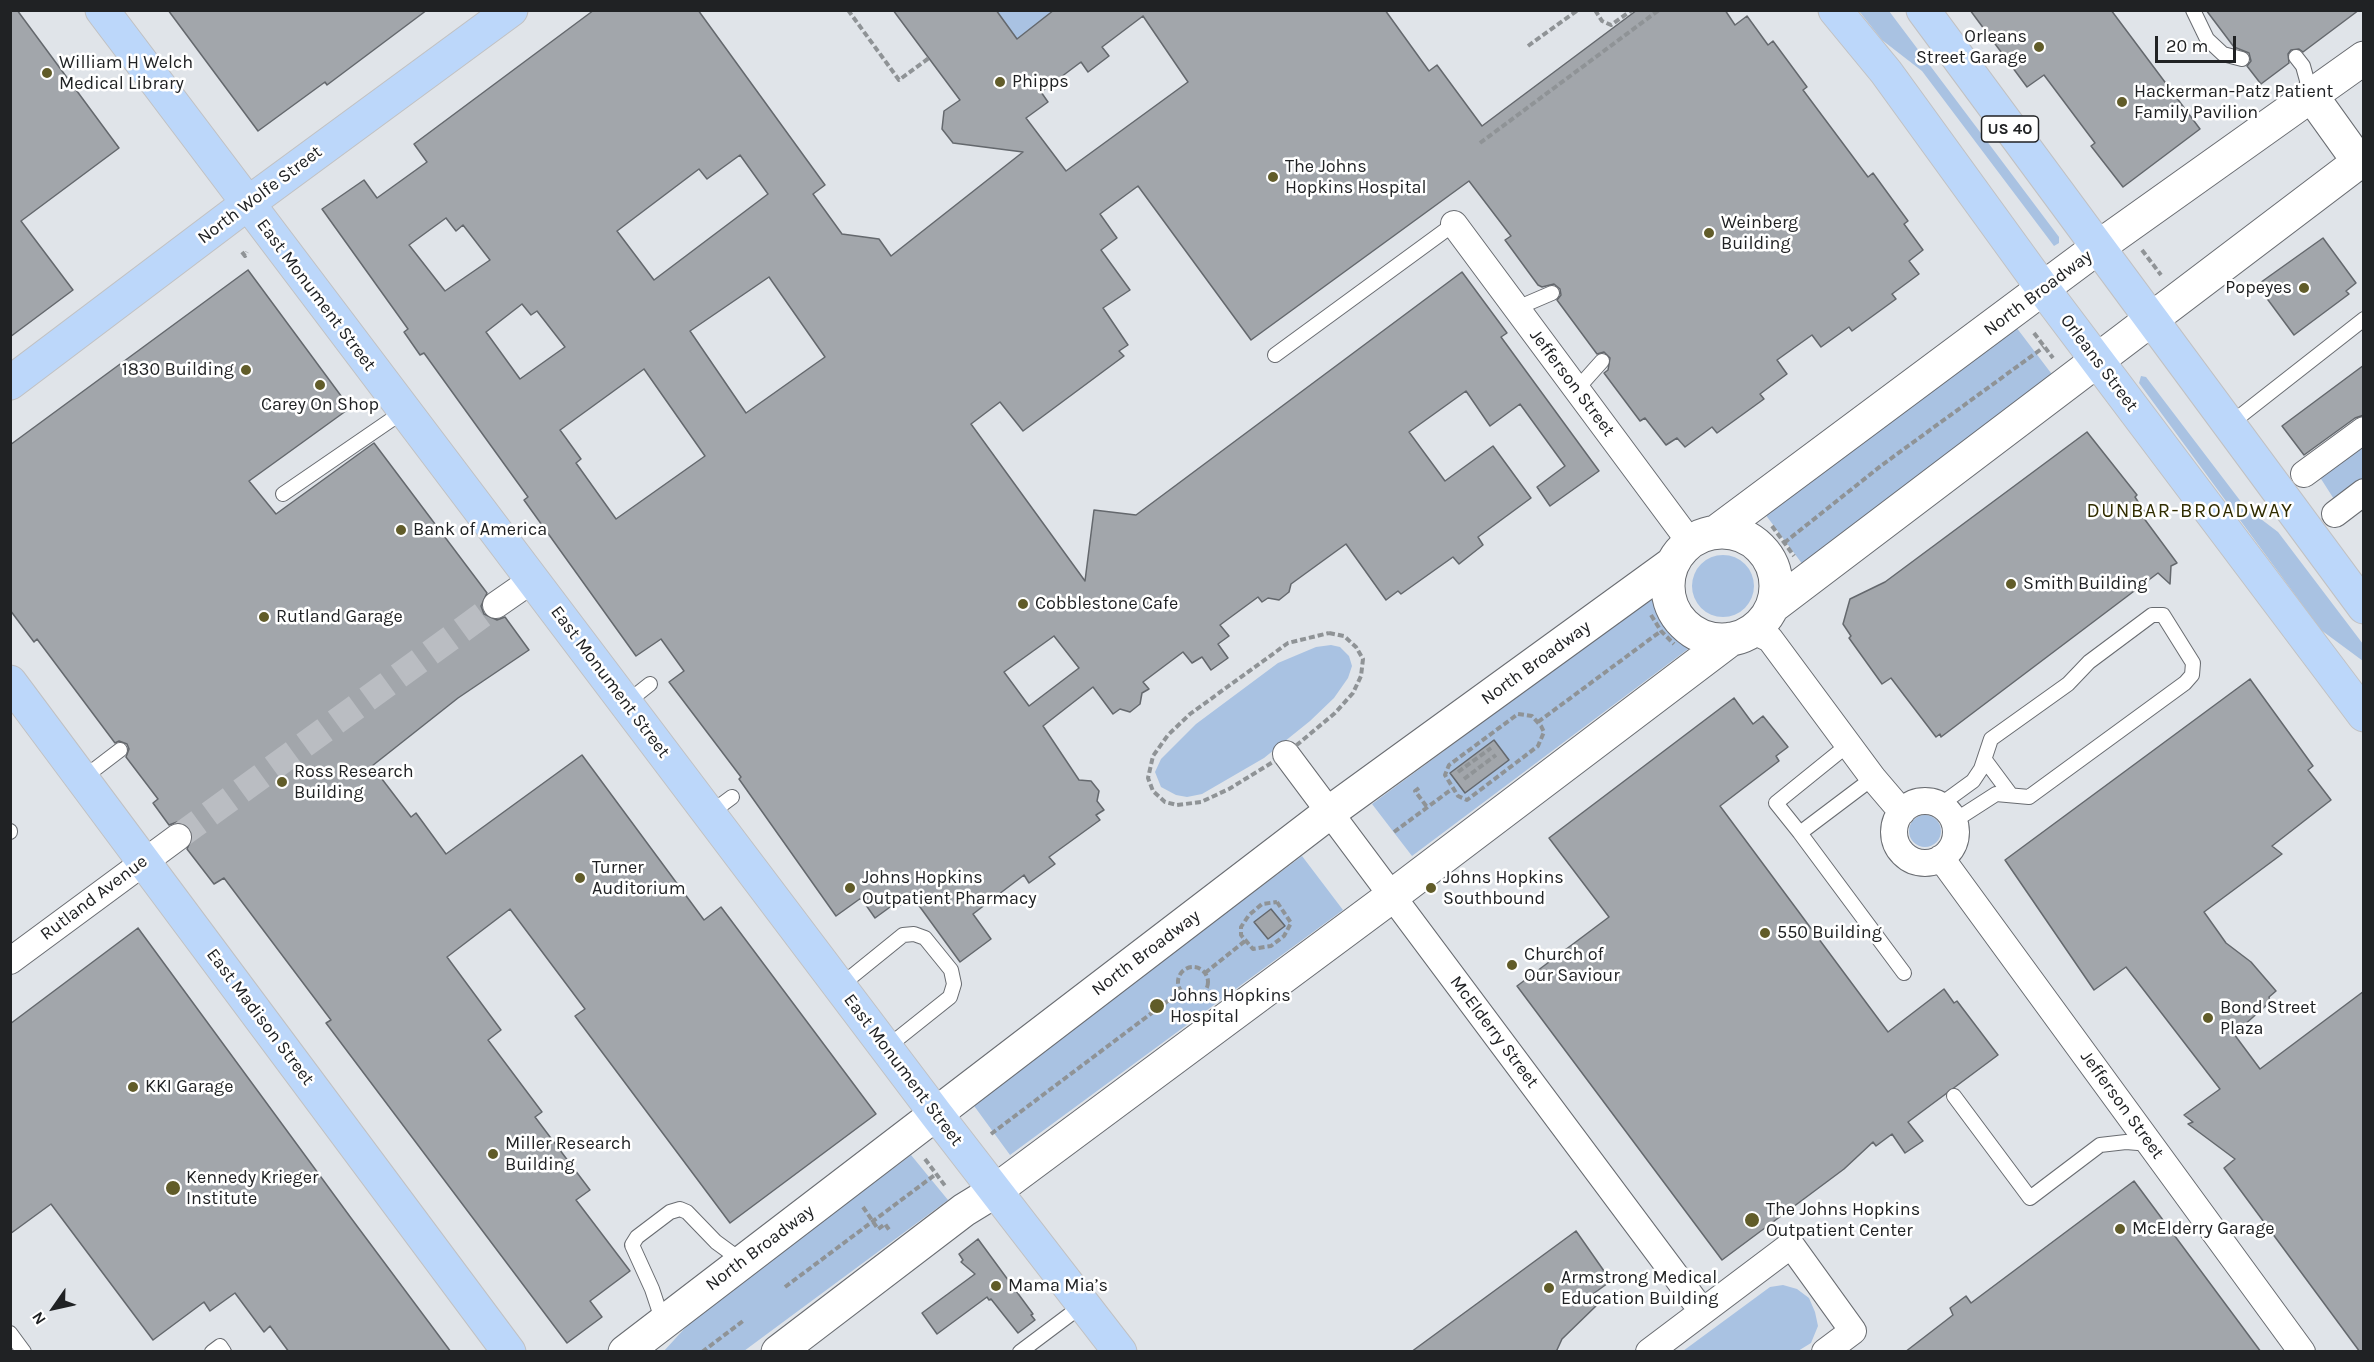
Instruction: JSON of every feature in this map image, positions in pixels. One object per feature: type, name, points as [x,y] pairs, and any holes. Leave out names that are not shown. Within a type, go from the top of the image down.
[{"type":"main road","name":"East Monument Street","points":[[102,10],[532,580],[638,694],[721,805],[840,986],[1120,1352]]},
{"type":"main road","name":"North Wolfe Street","points":[[10,383],[247,204],[511,10]]},
{"type":"main road","name":"Orleans Street","points":[[1835,10],[1886,72],[2044,290],[2364,716]]},
{"type":"main road","name":"US 40","points":[[1923,10],[2364,607]]},
{"type":"main road","name":"North Broadway","points":[[625,1352],[1330,812],[2044,290],[2097,248],[2364,58]]},
{"type":"main road","points":[[778,1352],[964,1210],[995,1191],[1752,626],[2150,318],[2362,166],[2311,95]]},
{"type":"main road","points":[[1734,533],[1751,540],[1765,553],[1773,568],[1777,585],[1752,626],[1704,638],[1689,629],[1677,616],[1670,599],[1668,581],[1693,546],[1734,533]]},
{"type":"main road","points":[[2321,658],[2364,705]]},
{"type":"main road","name":"East Madison Street","points":[[10,682],[509,1352]]},
{"type":"street","name":"Jefferson Street","points":[[1454,224],[1693,546]]},
{"type":"street","points":[[2304,474],[2364,429]]},
{"type":"street","points":[[2335,514],[2364,492]]},
{"type":"street","points":[[496,605],[532,580]]},
{"type":"street","points":[[1752,626],[1770,639],[1873,778],[1902,812]]},
{"type":"street","name":"McElderry Street","points":[[1286,754],[1702,1311]]},
{"type":"street","points":[[1920,801],[1947,813],[1954,842],[1941,858],[1923,862],[1905,855],[1895,839],[1897,820],[1902,812],[1920,801]]},
{"type":"street","name":"Rutland Avenue","points":[[10,960],[178,837]]},
{"type":"street","name":"Jefferson Street","points":[[1941,858],[2302,1352]]},
{"type":"street","points":[[1650,1352],[1791,1245],[1853,1331],[1825,1352]]},
{"type":"lane","points":[[2193,10],[2207,39],[2223,54],[2242,59]]},
{"type":"lane","points":[[2296,57],[2303,66],[2311,95]]},
{"type":"lane","points":[[1275,355],[1454,224]]},
{"type":"lane","points":[[1517,308],[1552,293]]},
{"type":"lane","points":[[2230,424],[2364,319]]},
{"type":"lane","points":[[1577,389],[1602,361]]},
{"type":"lane","points":[[283,494],[404,411]]},
{"type":"lane","points":[[2152,615],[2163,615],[2193,663],[2192,675],[2185,683],[2029,797],[1996,794],[1947,813],[1973,781],[1985,760],[1991,740],[2068,684],[2089,662],[2152,615]]},
{"type":"lane","points":[[1849,744],[1776,803],[1904,973]]},
{"type":"lane","points":[[82,779],[120,750]]},
{"type":"lane","points":[[1985,760],[2011,795]]},
{"type":"lane","points":[[1800,833],[1873,778]]},
{"type":"lane","points":[[840,986],[903,935],[914,934],[925,938],[951,970],[954,984],[950,997],[886,1048]]},
{"type":"lane","points":[[1954,1096],[2030,1198],[2100,1145],[2126,1142],[2150,1144]]},
{"type":"lane","points":[[663,1322],[652,1289],[632,1245],[637,1237],[670,1212],[680,1209],[687,1212],[716,1242],[742,1261]]},
{"type":"lane","points":[[1020,1352],[1084,1304]]},
{"type":"lane","points":[[10,1334],[24,1352]]},
{"type":"lane","points":[[212,1352],[220,1346],[224,1352]]},
{"type":"path","points":[[848,10],[899,80],[929,58]]},
{"type":"path","points":[[1024,10],[1033,10]]},
{"type":"path","points":[[1528,46],[1578,10]]},
{"type":"path","points":[[1595,10],[1602,21],[1611,25],[1632,10]]},
{"type":"path","points":[[1480,143],[1659,10]]},
{"type":"path","points":[[2141,249],[2165,281]]},
{"type":"path","points":[[2030,327],[2055,361]]},
{"type":"path","points":[[1784,543],[1882,465],[2044,347]]},
{"type":"path","points":[[1765,516],[1796,558]]},
{"type":"path","points":[[1650,613],[1661,631],[1677,647]]},
{"type":"path","points":[[1538,722],[1661,631]]},
{"type":"path","points":[[1329,633],[1344,636],[1356,647],[1363,659],[1361,676],[1353,693],[1335,713],[1286,754],[1229,789],[1201,802],[1177,805],[1166,802],[1153,791],[1148,778],[1153,756],[1168,735],[1190,714],[1260,661],[1288,643],[1311,635],[1329,633]]},
{"type":"path","points":[[1518,714],[1532,716],[1538,722],[1544,732],[1538,746],[1467,800],[1458,796],[1452,789],[1445,775],[1449,765],[1518,714]]},
{"type":"path","points":[[1458,772],[1491,748]]},
{"type":"path","points":[[1464,779],[1496,756]]},
{"type":"path","points":[[1419,788],[1415,791],[1427,807]]},
{"type":"path","points":[[1394,832],[1452,789]]},
{"type":"path","points":[[1277,902],[1291,923],[1284,936],[1271,946],[1253,949],[1245,941],[1241,927],[1249,915],[1262,904],[1277,902]]},
{"type":"path","points":[[1205,973],[1245,941]]},
{"type":"path","points":[[1197,968],[1205,973],[1207,983],[1203,992],[1189,996],[1181,991],[1178,982],[1184,970],[1197,968]]},
{"type":"path","points":[[990,1134],[1181,991]]},
{"type":"path","points":[[924,1158],[949,1191]]},
{"type":"path","points":[[785,1287],[936,1174]]},
{"type":"path","points":[[859,1201],[878,1229],[885,1224],[895,1239]]},
{"type":"path","points":[[702,1352],[742,1321]]},
{"type":"shaded area","points":[[996,11],[1054,11],[1017,39]]},
{"type":"shaded area","points":[[1859,11],[1889,11],[2059,237],[2059,243],[2054,246],[1922,71],[1882,40]]},
{"type":"shaded area","points":[[2016,327],[2054,377],[1809,573],[1765,514]]},
{"type":"shaded area","points":[[2141,376],[2146,377],[2245,507],[2278,532],[2363,644],[2363,661],[2321,630],[2139,383]]},
{"type":"shaded area","points":[[2363,435],[2363,488],[2339,507],[2316,471]]},
{"type":"shaded area","points":[[1723,555],[1735,557],[1745,564],[1752,574],[1754,586],[1752,598],[1745,608],[1735,615],[1723,617],[1711,615],[1701,608],[1694,598],[1692,586],[1694,574],[1701,564],[1711,557]]},
{"type":"shaded area","points":[[1655,595],[1665,623],[1692,646],[1412,856],[1372,804]]},
{"type":"shaded area","points":[[1331,645],[1340,647],[1349,656],[1352,666],[1348,678],[1334,698],[1310,721],[1264,758],[1202,794],[1187,797],[1176,795],[1161,787],[1155,772],[1161,759],[1196,724],[1278,663],[1316,647]]},
{"type":"shaded area","points":[[1925,815],[1936,820],[1941,831],[1936,842],[1925,847],[1914,842],[1909,831],[1914,820]]},
{"type":"shaded area","points":[[1302,856],[1343,910],[1010,1155],[972,1103]]},
{"type":"shaded area","points":[[911,1155],[948,1200],[744,1351],[663,1352],[696,1316]]},
{"type":"shaded area","points":[[1783,1285],[1797,1289],[1809,1298],[1818,1326],[1811,1343],[1798,1351],[1683,1351],[1770,1287]]},
{"type":"building","points":[[10,10],[17,10],[119,148],[21,221],[73,290],[10,337]]},
{"type":"building","points":[[168,10],[427,10],[327,85],[325,82],[258,131]]},
{"type":"building","points":[[594,10],[698,10],[825,185],[813,194],[842,234],[879,239],[891,256],[1023,152],[953,143],[942,129],[944,111],[960,100],[893,10],[996,10],[1017,39],[1054,10],[1385,10],[1429,71],[1437,65],[1482,126],[1637,10],[1725,10],[1735,25],[1747,16],[1768,45],[1773,41],[1807,87],[1803,90],[1868,177],[1873,173],[1908,221],[1904,224],[1923,250],[1909,261],[1919,274],[1892,294],[1896,299],[1852,331],[1849,327],[1821,347],[1812,335],[1777,360],[1787,374],[1760,394],[1764,399],[1717,433],[1712,427],[1685,447],[1677,438],[1666,445],[1645,418],[1640,421],[1604,373],[1608,370],[1610,358],[1604,352],[1597,354],[1557,300],[1561,295],[1560,289],[1554,284],[1542,287],[1538,285],[1505,240],[1511,236],[1469,181],[1251,340],[1138,186],[1100,214],[1117,238],[1101,250],[1130,290],[1103,308],[1128,345],[1119,351],[1124,356],[1023,431],[1000,402],[971,424],[1085,581],[1094,510],[1136,515],[1462,272],[1507,333],[1501,337],[1599,471],[1550,506],[1537,487],[1565,466],[1520,404],[1490,426],[1466,391],[1409,432],[1445,481],[1493,446],[1531,498],[1478,537],[1483,545],[1459,564],[1453,557],[1401,594],[1398,591],[1386,600],[1346,544],[1291,584],[1289,592],[1279,600],[1268,598],[1262,602],[1258,597],[1220,625],[1229,636],[1218,644],[1228,658],[1211,670],[1202,657],[1192,663],[1183,652],[1143,682],[1149,689],[1142,693],[1140,704],[1130,712],[1120,709],[1113,714],[1093,687],[1043,726],[1079,780],[1091,781],[1099,791],[1097,801],[1104,810],[1096,815],[1100,820],[1049,857],[1055,864],[1029,883],[1024,875],[973,914],[991,939],[960,962],[912,896],[900,905],[897,902],[875,918],[861,898],[836,916],[739,779],[741,777],[669,682],[684,671],[661,639],[636,656],[524,500],[528,497],[424,353],[420,355],[404,332],[408,329],[322,209],[364,180],[377,198],[427,162],[414,144]],"holes":[[[1143,16],[1188,82],[1066,171],[1026,118],[1048,102],[1041,92],[1081,62],[1088,72],[1109,56],[1102,47]],[[740,155],[768,194],[654,280],[617,231],[699,169],[707,179]],[[446,218],[456,231],[463,225],[490,260],[445,291],[409,245]],[[769,277],[825,357],[746,413],[690,331]],[[522,304],[531,315],[537,311],[565,347],[520,379],[486,332]],[[644,369],[705,456],[616,519],[576,463],[581,459],[560,430]],[[1054,636],[1079,668],[1029,706],[1004,672]]]},
{"type":"building","name":"Hackerman-Patz Patient Family Pavilion","points":[[1970,10],[2111,10],[2200,129],[2123,187],[2091,146],[2095,143],[2044,75],[2027,87]]},
{"type":"building","points":[[2206,10],[2359,10],[2303,52],[2299,49],[2291,50],[2288,54],[2289,63],[2261,84],[2247,66],[2251,61],[2249,53],[2234,47]]},
{"type":"building","name":"Popeyes","points":[[2323,238],[2356,283],[2346,291],[2349,294],[2294,335],[2257,285]]},
{"type":"building","points":[[248,270],[350,408],[249,481],[276,514],[374,443],[487,593],[481,606],[484,614],[497,620],[505,617],[529,650],[458,698],[372,766],[411,817],[416,813],[446,854],[582,755],[704,920],[721,907],[876,1114],[730,1223],[575,1016],[585,1009],[510,909],[447,957],[501,1030],[488,1040],[542,1112],[535,1117],[590,1190],[576,1200],[630,1271],[590,1301],[602,1317],[567,1343],[326,1023],[331,1020],[224,878],[214,884],[187,849],[193,836],[190,828],[177,822],[169,825],[153,803],[158,799],[126,757],[129,749],[127,744],[119,741],[115,743],[37,639],[34,642],[10,610],[10,445]]},
{"type":"building","points":[[2364,365],[2364,415],[2355,418],[2304,455],[2282,426]]},
{"type":"building","name":"Smith Building","points":[[2087,432],[2137,495],[2135,497],[2146,514],[2143,517],[2177,563],[2171,566],[2170,584],[2158,573],[1941,737],[1940,734],[1936,737],[1891,678],[1882,684],[1849,638],[1851,636],[1843,624],[1850,599],[1885,582]]},
{"type":"building","name":"Bond Street Plaza","points":[[2250,679],[2313,766],[2308,770],[2331,800],[2272,846],[2282,854],[2204,912],[2226,943],[2251,962],[2276,991],[2269,997],[2270,1002],[2234,1034],[2260,1069],[2364,991],[2364,1352],[2360,1352],[2224,1168],[2235,1159],[2188,1124],[2193,1122],[2184,1115],[2220,1089],[2126,967],[2094,990],[2005,860]]},
{"type":"building","points":[[1734,698],[1753,724],[1763,716],[1788,747],[1776,756],[1779,761],[1720,806],[1888,1032],[1944,989],[1954,1003],[1957,1001],[1998,1055],[1908,1122],[1923,1141],[1905,1153],[1892,1134],[1876,1146],[1873,1142],[1844,1169],[1722,1260],[1517,986],[1609,917],[1549,838]]},
{"type":"building","points":[[1494,740],[1509,760],[1465,793],[1450,773]]},
{"type":"building","points":[[1271,909],[1285,926],[1268,939],[1254,922]]},
{"type":"building","name":"Kennedy Krieger Institute","points":[[138,928],[451,1352],[289,1352],[270,1326],[264,1332],[235,1293],[210,1311],[204,1302],[153,1340],[51,1204],[10,1234],[10,1024]]},
{"type":"building","name":"McElderry Garage","points":[[2134,1181],[2261,1352],[1905,1352],[1953,1315],[1950,1308],[1966,1296],[1971,1303]]},
{"type":"building","name":"Armstrong Medical Education Building","points":[[1576,1231],[1611,1281],[1590,1296],[1597,1305],[1562,1339],[1556,1352],[1411,1352]]},
{"type":"building","points":[[978,1239],[1033,1314],[1031,1315],[1035,1320],[1018,1333],[987,1297],[937,1334],[922,1313],[975,1274],[961,1262],[963,1260],[959,1254]]},
{"type":"tunnel","points":[[178,837],[496,605]]},
{"type":"place","name":"Orleans Street Garage","points":[[2039,47]]},
{"type":"place","name":"William H Welch Medical Library","points":[[47,73]]},
{"type":"place","name":"Phipps","points":[[1000,82]]},
{"type":"place","name":"Hackerman-Patz Patient Family Pavilion","points":[[2122,102]]},
{"type":"place","name":"The Johns Hopkins Hospital","points":[[1273,177]]},
{"type":"place","name":"Weinberg Building","points":[[1709,233]]},
{"type":"place","name":"Popeyes","points":[[2304,288]]},
{"type":"place","name":"1830 Building","points":[[246,370]]},
{"type":"place","name":"Carey On Shop","points":[[320,385]]},
{"type":"place","name":"Bank of America","points":[[401,530]]},
{"type":"place","name":"Smith Building","points":[[2011,584]]},
{"type":"place","name":"Cobblestone Cafe","points":[[1023,604]]},
{"type":"place","name":"Rutland Garage","points":[[264,617]]},
{"type":"place","name":"Ross Research Building","points":[[282,782]]},
{"type":"place","name":"Turner Auditorium","points":[[580,878]]},
{"type":"place","name":"Johns Hopkins Outpatient Pharmacy","points":[[850,888]]},
{"type":"place","name":"Johns Hopkins Southbound","points":[[1431,888]]},
{"type":"place","name":"550 Building","points":[[1765,933]]},
{"type":"place","name":"Church of Our Saviour","points":[[1512,965]]},
{"type":"place","name":"Johns Hopkins Hospital","points":[[1157,1006]]},
{"type":"place","name":"Bond Street Plaza","points":[[2208,1018]]},
{"type":"place","name":"KKI Garage","points":[[133,1087]]},
{"type":"place","name":"Miller Research Building","points":[[493,1154]]},
{"type":"place","name":"Kennedy Krieger Institute","points":[[173,1188]]},
{"type":"place","name":"The Johns Hopkins Outpatient Center","points":[[1752,1220]]},
{"type":"place","name":"McElderry Garage","points":[[2120,1229]]},
{"type":"place","name":"Mama Mia’s","points":[[996,1286]]},
{"type":"place","name":"Armstrong Medical Education Building","points":[[1549,1288]]},
{"type":"district","name":"DUNBAR-BROADWAY","points":[[2190,511]]}]
